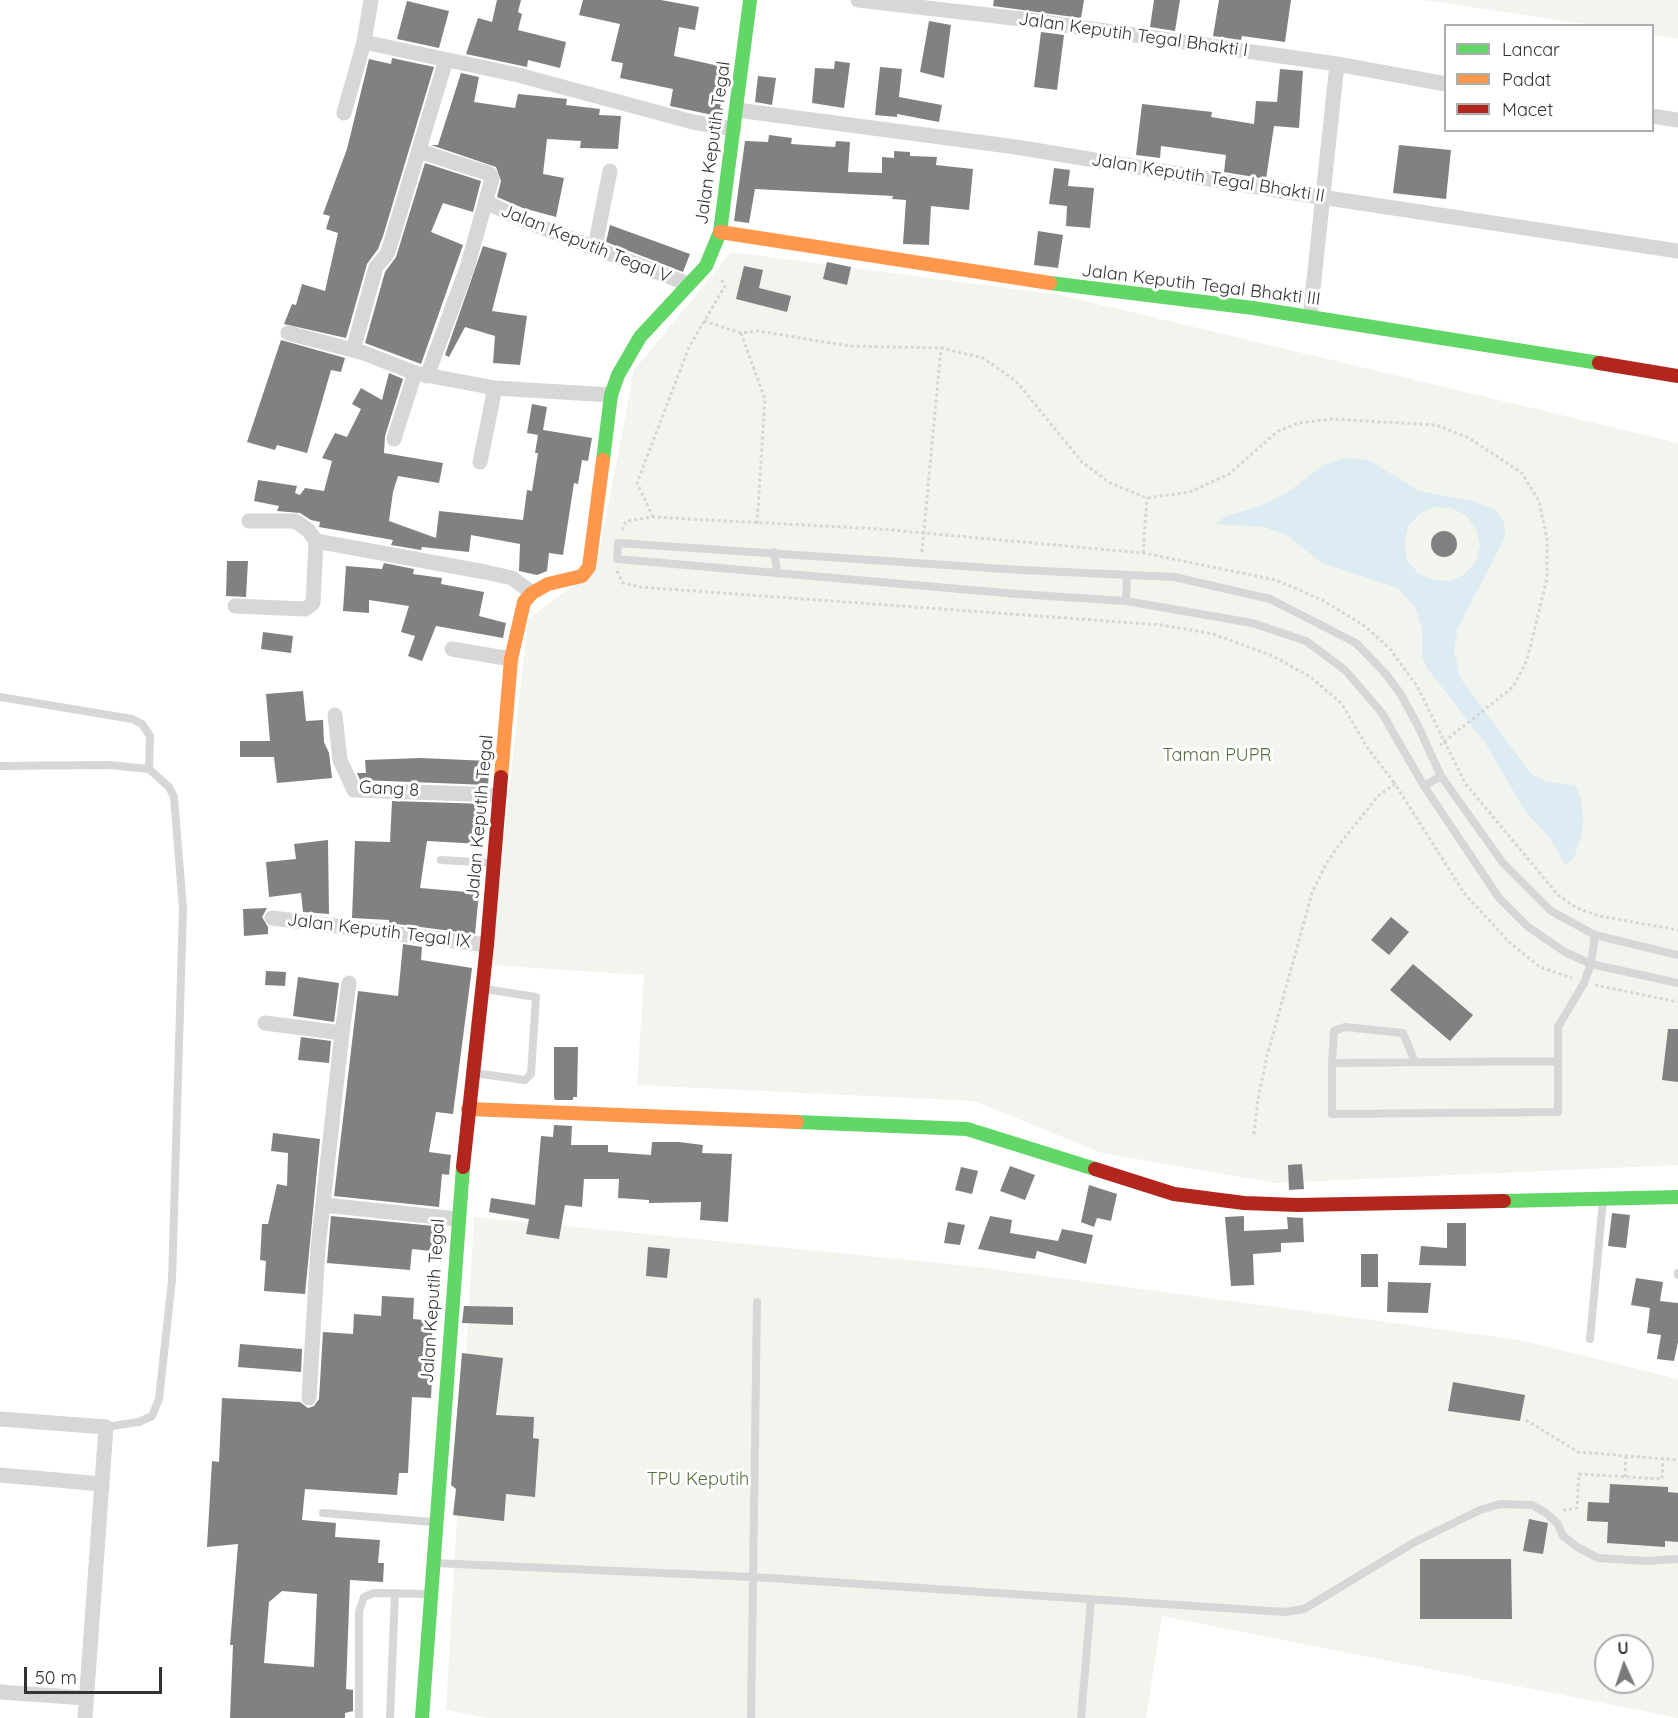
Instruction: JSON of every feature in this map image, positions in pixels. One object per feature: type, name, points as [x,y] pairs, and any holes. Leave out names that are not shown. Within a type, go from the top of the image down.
[{"type":"street","points":[[344,113],[364,42],[371,0]]},
{"type":"street","name":"Jalan Keputih Tegal","points":[[422,1718],[458,1219],[487,945],[511,659],[524,602],[532,593],[548,584],[582,576],[589,567],[611,395],[618,375],[640,337],[706,266],[720,232],[750,0]]},
{"type":"street","name":"Jalan Keputih Tegal Bhakti I","points":[[858,0],[976,13],[1337,64],[1444,84]]},
{"type":"street","points":[[364,42],[529,78],[693,122],[734,129]]},
{"type":"street","points":[[353,350],[376,267],[387,254],[446,60]]},
{"type":"street","points":[[1310,317],[1337,64]]},
{"type":"street","name":"Jalan Keputih Tegal Bhakti II","points":[[737,110],[1016,147],[1322,197],[1678,251]]},
{"type":"street","points":[[1654,116],[1678,120]]},
{"type":"street","points":[[394,439],[421,375],[454,308],[492,179],[490,174],[419,151]]},
{"type":"street","points":[[595,247],[610,171]]},
{"type":"street","name":"Jalan Keputih Tegal V","points":[[486,202],[523,220],[688,285]]},
{"type":"street","name":"Jalan Keputih Tegal Bhakti III","points":[[720,232],[926,262],[1084,289],[1194,300],[1310,317],[1678,376]]},
{"type":"street","points":[[288,333],[353,350],[421,375],[495,388],[611,395]]},
{"type":"street","points":[[480,462],[495,388]]},
{"type":"street","points":[[235,606],[310,607],[316,542],[303,524],[295,521],[249,521]]},
{"type":"street","points":[[316,542],[512,578],[532,593]]},
{"type":"street","points":[[452,649],[511,659]]},
{"type":"street","name":"Gang 8","points":[[335,715],[340,760],[354,790],[500,795]]},
{"type":"street","name":"Jalan Keputih Tegal IX","points":[[272,918],[487,945]]},
{"type":"street","points":[[309,1398],[324,1205],[349,983]]},
{"type":"street","points":[[265,1023],[342,1033]]},
{"type":"street","points":[[468,1109],[968,1129],[1174,1194],[1244,1203],[1297,1205],[1678,1197]]},
{"type":"street","points":[[324,1205],[458,1219]]},
{"type":"street","points":[[0,1419],[106,1427],[85,1718]]},
{"type":"street","points":[[0,1475],[102,1484]]},
{"type":"street","points":[[0,1692],[86,1698]]},
{"type":"lane","points":[[1678,955],[1595,936],[1551,911],[1503,862],[1441,776],[1400,693],[1356,643],[1270,599],[1174,577],[618,543],[617,559],[777,571],[1017,594],[1126,601],[1252,623],[1306,641],[1345,670],[1382,713],[1424,786],[1499,898],[1527,926],[1565,952],[1591,964],[1678,983]]},
{"type":"lane","points":[[774,552],[777,571]]},
{"type":"lane","points":[[1126,601],[1127,575]]},
{"type":"lane","points":[[0,697],[132,719],[142,724],[150,736],[149,768]]},
{"type":"lane","points":[[0,766],[109,765],[149,768],[172,791],[183,895],[172,1280],[159,1399],[152,1416],[139,1422],[106,1427]]},
{"type":"lane","points":[[1424,786],[1441,776]]},
{"type":"lane","points":[[441,860],[493,863]]},
{"type":"lane","points":[[1415,1062],[1403,1033],[1345,1027],[1334,1031],[1332,1114],[1558,1112],[1558,1028],[1584,983],[1591,964],[1595,936]]},
{"type":"lane","points":[[472,1073],[525,1080],[531,1074],[536,997],[481,989]]},
{"type":"lane","points":[[1332,1063],[1557,1060]]},
{"type":"lane","points":[[1590,1339],[1603,1199]]},
{"type":"lane","points":[[750,1718],[757,1302]]},
{"type":"lane","points":[[432,1563],[754,1576],[1285,1612],[1304,1609],[1413,1543],[1480,1510],[1500,1504],[1532,1505],[1557,1523],[1563,1536],[1577,1547],[1598,1558],[1647,1561],[1678,1559]]},
{"type":"lane","points":[[323,1513],[435,1522]]},
{"type":"lane","points":[[359,1718],[361,1603],[364,1597],[374,1593],[430,1593]]},
{"type":"lane","points":[[390,1718],[394,1593]]},
{"type":"lane","points":[[1081,1718],[1090,1599]]},
{"type":"path","points":[[653,518],[638,483],[689,347],[725,286],[722,279],[706,266]]},
{"type":"path","points":[[704,321],[741,333],[758,331],[849,346],[941,348],[983,358],[1016,381],[1082,462],[1110,483],[1147,498],[1190,492],[1229,474],[1278,431],[1298,423],[1331,419],[1436,425],[1469,438],[1522,473],[1539,501],[1547,539],[1547,578],[1527,660],[1513,687],[1466,724]]},
{"type":"path","points":[[741,333],[765,399],[757,524]]},
{"type":"path","points":[[921,563],[941,348]]},
{"type":"path","points":[[1143,553],[1147,498]]},
{"type":"path","points":[[618,543],[626,521],[653,518],[923,533],[1143,553],[1276,580],[1322,600],[1365,626],[1390,649],[1416,686],[1465,783],[1558,895],[1577,908],[1599,916],[1678,930]]},
{"type":"path","points":[[617,559],[617,571],[623,583],[640,587],[1162,625],[1213,634],[1274,656],[1312,678],[1342,704],[1367,747],[1395,784],[1464,893],[1509,942],[1540,967],[1584,983],[1678,1002]]},
{"type":"path","points":[[1254,1134],[1258,1099],[1268,1056],[1312,893],[1326,864],[1342,841],[1378,795],[1395,784]]},
{"type":"path","points":[[1526,1420],[1578,1452],[1678,1460]]},
{"type":"path","points":[[1625,1477],[1626,1456]]},
{"type":"path","points":[[1546,1513],[1577,1508],[1580,1474],[1662,1479],[1663,1459]]},
{"type":"green space","points":[[1424,0],[1678,0],[1678,39],[1654,35],[1654,24],[1584,24]]},
{"type":"green space","name":"Taman PUPR","points":[[731,252],[1060,295],[1678,443],[1678,1165],[1275,1183],[1102,1153],[974,1101],[637,1085],[644,975],[490,965],[528,619],[596,569],[634,370]]},
{"type":"green space","name":"TPU Keputih","points":[[474,1217],[970,1266],[1520,1340],[1678,1379],[1678,1718],[1162,1616],[1146,1718],[488,1718],[446,1710]]},
{"type":"shaded area","points":[[1345,458],[1369,460],[1419,491],[1473,501],[1495,510],[1504,522],[1505,537],[1458,628],[1454,651],[1461,679],[1531,774],[1547,782],[1575,785],[1581,799],[1583,820],[1581,837],[1574,858],[1565,865],[1550,838],[1525,811],[1486,744],[1427,668],[1422,656],[1422,629],[1415,607],[1398,588],[1322,563],[1287,535],[1264,527],[1216,524],[1226,516],[1261,506],[1288,492],[1325,464]],"holes":[[[1434,507],[1451,508],[1466,515],[1476,529],[1480,545],[1476,561],[1465,574],[1450,581],[1433,580],[1418,573],[1407,560],[1404,543],[1408,527],[1419,514]]]},
{"type":"building","points":[[497,0],[521,0],[518,12],[522,14],[518,30],[566,42],[560,68],[528,60],[527,67],[466,54],[478,18],[492,22]]},
{"type":"building","points":[[583,0],[661,0],[699,7],[695,30],[679,27],[674,56],[728,68],[720,108],[723,109],[722,117],[670,106],[673,89],[620,78],[623,63],[611,61],[620,24],[579,15]]},
{"type":"building","points":[[994,0],[1084,0],[1081,18],[993,6]]},
{"type":"building","points":[[1154,0],[1180,0],[1175,31],[1150,27]]},
{"type":"building","points":[[1219,0],[1291,0],[1285,42],[1242,36],[1241,40],[1213,36]]},
{"type":"building","points":[[407,1],[449,11],[439,48],[397,39]]},
{"type":"building","points":[[929,21],[951,25],[944,78],[920,72]]},
{"type":"building","points":[[1041,32],[1064,35],[1057,90],[1034,87]]},
{"type":"building","points":[[392,58],[434,67],[383,236],[378,249],[367,264],[346,338],[284,324],[292,304],[296,305],[302,284],[325,291],[338,233],[326,229],[330,216],[323,214],[347,149],[369,59],[391,64]]},
{"type":"building","points":[[835,61],[850,63],[844,108],[812,103],[815,68],[834,69]]},
{"type":"building","points":[[880,67],[902,69],[899,97],[942,105],[939,122],[897,114],[897,117],[875,115]]},
{"type":"building","points":[[1280,69],[1303,71],[1299,128],[1274,126],[1266,179],[1224,172],[1226,155],[1161,146],[1160,158],[1136,155],[1142,104],[1212,112],[1211,117],[1254,124],[1256,101],[1277,102]]},
{"type":"building","points":[[461,73],[479,77],[474,102],[515,108],[518,94],[567,99],[566,105],[600,109],[599,115],[621,116],[618,149],[580,148],[581,141],[547,139],[543,174],[564,178],[556,217],[523,208],[497,197],[501,181],[496,167],[431,145],[438,145]]},
{"type":"building","points":[[758,76],[776,78],[772,105],[755,102]]},
{"type":"building","points":[[769,135],[792,138],[791,144],[835,147],[836,141],[850,142],[848,172],[882,173],[882,157],[894,158],[894,151],[910,152],[910,156],[937,157],[936,165],[973,169],[969,210],[931,206],[929,245],[903,244],[906,200],[892,199],[893,196],[755,189],[749,223],[734,221],[745,141],[768,142]]},
{"type":"building","points":[[1399,145],[1451,150],[1446,199],[1393,193]]},
{"type":"building","points":[[425,163],[481,181],[473,212],[443,203],[431,232],[463,245],[421,364],[365,343],[385,272],[396,257]]},
{"type":"building","points":[[1054,168],[1070,170],[1068,186],[1094,188],[1090,228],[1066,226],[1067,206],[1049,204]]},
{"type":"building","points":[[610,225],[690,254],[683,272],[606,242]]},
{"type":"building","points":[[1038,231],[1063,235],[1058,268],[1034,265]]},
{"type":"building","points":[[483,246],[507,253],[492,311],[527,316],[520,365],[493,363],[495,336],[465,327],[449,357],[445,355]]},
{"type":"building","points":[[827,262],[851,267],[847,285],[823,279]]},
{"type":"building","points":[[744,266],[763,270],[759,288],[791,296],[787,312],[736,299]]},
{"type":"building","points":[[281,340],[345,358],[341,372],[331,370],[307,453],[277,445],[275,450],[247,442]]},
{"type":"building","points":[[389,373],[403,379],[385,436],[384,453],[443,463],[439,483],[398,476],[389,521],[436,538],[439,511],[523,520],[527,490],[532,491],[538,453],[535,453],[538,435],[527,433],[532,404],[547,407],[543,430],[592,438],[588,461],[582,460],[578,484],[574,483],[563,555],[549,553],[547,571],[537,575],[519,571],[520,544],[471,535],[469,552],[422,547],[421,550],[391,545],[393,540],[319,527],[320,522],[311,520],[300,513],[277,511],[279,506],[254,501],[258,480],[297,486],[295,493],[300,495],[305,488],[324,491],[332,461],[322,458],[335,433],[347,437],[361,409],[352,404],[361,388],[382,400]]},
{"type":"building","points":[[1444,531],[1453,535],[1457,544],[1453,553],[1444,557],[1435,553],[1431,544],[1435,535]]},
{"type":"building","points":[[227,561],[248,561],[246,597],[226,596]]},
{"type":"building","points":[[384,563],[414,569],[413,574],[442,578],[441,584],[484,592],[479,616],[506,623],[503,638],[436,626],[422,661],[408,656],[415,636],[401,632],[409,606],[369,600],[369,613],[343,611],[346,566],[382,569]]},
{"type":"building","points":[[263,632],[293,636],[291,653],[261,649]]},
{"type":"building","points":[[303,691],[306,721],[323,720],[324,742],[329,753],[332,778],[277,783],[274,757],[240,757],[240,741],[270,741],[266,694]]},
{"type":"building","points":[[420,758],[490,761],[488,785],[360,780],[357,773],[366,773],[365,760]]},
{"type":"building","points":[[392,801],[486,804],[485,818],[481,818],[480,844],[427,841],[420,888],[479,893],[475,934],[389,923],[389,920],[352,918],[355,841],[390,842]]},
{"type":"building","points":[[328,840],[329,914],[303,912],[301,893],[269,897],[266,862],[296,859],[294,844]]},
{"type":"building","points":[[267,908],[262,917],[268,927],[268,934],[244,936],[243,909]]},
{"type":"building","points":[[1391,917],[1409,932],[1389,955],[1371,940]]},
{"type":"building","points":[[403,944],[422,947],[421,960],[472,968],[453,1114],[436,1112],[429,1152],[451,1155],[449,1175],[442,1174],[439,1207],[334,1196],[358,991],[398,996]]},
{"type":"building","points":[[1413,964],[1473,1015],[1450,1041],[1390,990]]},
{"type":"building","points":[[266,971],[286,972],[285,986],[265,985]]},
{"type":"building","points":[[298,977],[339,983],[334,1022],[293,1016]]},
{"type":"building","points":[[1668,1029],[1678,1029],[1678,1082],[1662,1080]]},
{"type":"building","points":[[301,1037],[331,1041],[329,1063],[298,1060]]},
{"type":"building","points":[[554,1047],[578,1047],[577,1097],[573,1097],[573,1100],[555,1100]]},
{"type":"building","points":[[554,1125],[572,1126],[571,1145],[608,1145],[608,1152],[651,1155],[652,1142],[679,1142],[703,1145],[702,1153],[732,1154],[728,1222],[700,1220],[701,1202],[649,1203],[649,1200],[618,1198],[619,1179],[584,1179],[582,1207],[565,1205],[559,1239],[526,1234],[529,1219],[489,1212],[491,1198],[535,1205],[541,1136],[553,1137]]},
{"type":"building","points":[[273,1133],[320,1139],[305,1294],[264,1291],[266,1261],[260,1260],[262,1224],[268,1224],[277,1184],[287,1186],[288,1153],[271,1151]]},
{"type":"building","points":[[1302,1164],[1304,1189],[1289,1190],[1288,1165]]},
{"type":"building","points":[[1010,1166],[1035,1175],[1025,1200],[1000,1191]]},
{"type":"building","points":[[961,1167],[978,1171],[972,1194],[955,1190]]},
{"type":"building","points":[[1089,1185],[1117,1194],[1111,1221],[1097,1218],[1094,1227],[1081,1222]]},
{"type":"building","points":[[1612,1213],[1630,1215],[1626,1248],[1608,1246]]},
{"type":"building","points":[[331,1216],[444,1227],[440,1252],[412,1249],[410,1270],[327,1263]]},
{"type":"building","points":[[990,1216],[1012,1220],[1010,1233],[1058,1241],[1062,1229],[1093,1235],[1086,1264],[1037,1251],[1035,1259],[978,1249]]},
{"type":"building","points":[[1244,1216],[1244,1231],[1288,1229],[1287,1217],[1303,1218],[1304,1242],[1281,1243],[1281,1252],[1253,1254],[1254,1285],[1231,1286],[1225,1217]]},
{"type":"building","points":[[948,1222],[965,1225],[960,1245],[944,1243]]},
{"type":"building","points":[[1447,1223],[1466,1223],[1466,1266],[1419,1265],[1421,1246],[1447,1248]]},
{"type":"building","points":[[648,1247],[670,1249],[667,1278],[646,1276]]},
{"type":"building","points":[[1361,1254],[1378,1254],[1378,1287],[1361,1287]]},
{"type":"building","points":[[1636,1278],[1663,1282],[1660,1301],[1678,1303],[1678,1342],[1674,1361],[1657,1359],[1661,1335],[1647,1333],[1650,1308],[1631,1305]]},
{"type":"building","points":[[1388,1282],[1431,1283],[1428,1313],[1387,1312]]},
{"type":"building","points":[[382,1296],[414,1298],[413,1319],[433,1321],[430,1358],[433,1358],[431,1398],[412,1397],[408,1473],[399,1473],[397,1495],[305,1489],[302,1520],[336,1523],[335,1537],[380,1540],[378,1563],[384,1563],[383,1582],[350,1580],[346,1689],[353,1690],[353,1711],[345,1713],[345,1718],[230,1718],[233,1645],[230,1645],[238,1544],[207,1547],[212,1461],[219,1462],[222,1398],[300,1402],[308,1408],[314,1406],[319,1399],[323,1332],[353,1334],[354,1314],[381,1316]],"holes":[[[282,1591],[317,1594],[314,1667],[264,1663],[269,1602]]]},
{"type":"building","points":[[464,1306],[513,1307],[513,1325],[462,1323]]},
{"type":"building","points":[[240,1344],[302,1349],[301,1372],[238,1367]]},
{"type":"building","points":[[462,1353],[503,1358],[496,1415],[534,1417],[533,1438],[539,1439],[535,1497],[506,1494],[504,1521],[453,1515],[456,1489],[451,1485]]},
{"type":"building","points":[[1453,1382],[1525,1395],[1520,1421],[1448,1411]]},
{"type":"building","points":[[1610,1484],[1668,1487],[1668,1492],[1678,1493],[1678,1542],[1665,1541],[1665,1547],[1607,1543],[1608,1522],[1587,1521],[1588,1502],[1609,1503]]},
{"type":"building","points":[[1529,1519],[1548,1523],[1543,1554],[1523,1551]]},
{"type":"building","points":[[1420,1559],[1511,1559],[1512,1619],[1420,1619]]},
{"type":"traffic: fast","points":[[603,460],[611,395],[618,375],[640,337],[706,266],[720,232],[750,0]]},
{"type":"traffic: fast","points":[[1050,283],[1253,308],[1599,363]]},
{"type":"traffic: fast","points":[[797,1122],[967,1129],[1095,1169]]},
{"type":"traffic: fast","points":[[422,1718],[463,1167]]},
{"type":"traffic: fast","points":[[1504,1201],[1678,1197]]},
{"type":"traffic: slow","points":[[720,232],[1050,283]]},
{"type":"traffic: slow","points":[[501,777],[511,659],[524,602],[532,593],[548,584],[582,576],[589,567],[603,460]]},
{"type":"traffic: slow","points":[[468,1109],[797,1122]]},
{"type":"traffic: jam","points":[[1599,363],[1678,376]]},
{"type":"traffic: jam","points":[[463,1167],[487,945],[501,777]]},
{"type":"traffic: jam","points":[[1095,1169],[1174,1194],[1244,1203],[1297,1205],[1504,1201]]}]
